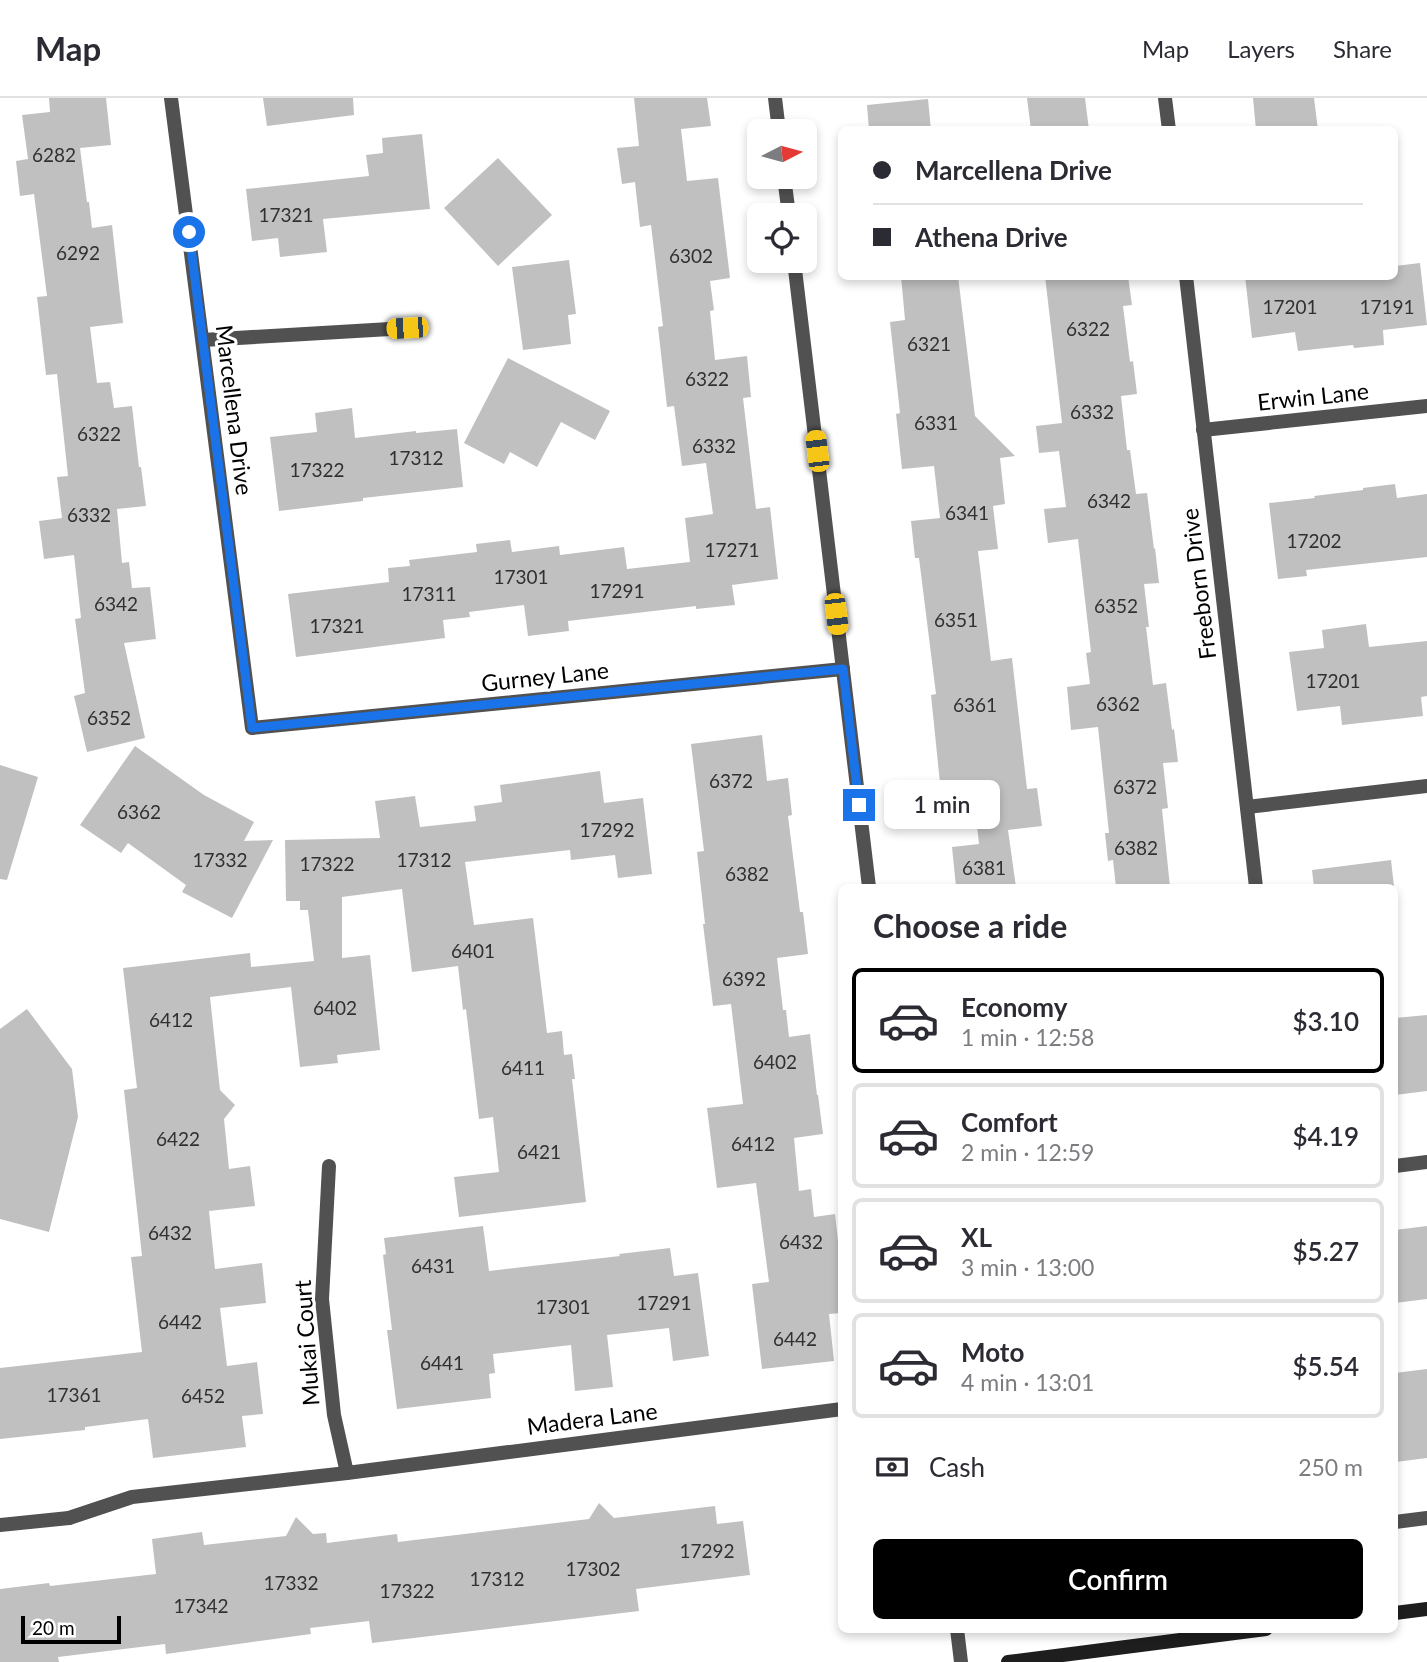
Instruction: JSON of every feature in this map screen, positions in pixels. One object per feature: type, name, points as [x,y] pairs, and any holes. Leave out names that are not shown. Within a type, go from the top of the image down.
[{"type":"main road","points":[[1398,1613],[1427,1609]]},
{"type":"main road","points":[[1008,1662],[1235,1633]]},
{"type":"street","name":"Marcellena Drive","points":[[171,98],[252,728]]},
{"type":"street","points":[[775,98],[778,119]]},
{"type":"street","points":[[1165,98],[1168,126]]},
{"type":"street","points":[[795,273],[869,884]]},
{"type":"street","name":"Freeborn Drive","points":[[1186,280],[1256,884]]},
{"type":"street","points":[[203,340],[407,328]]},
{"type":"street","name":"Erwin Lane","points":[[1203,430],[1427,406]]},
{"type":"street","name":"Gurney Lane","points":[[252,728],[843,669]]},
{"type":"street","points":[[1247,807],[1427,786]]},
{"type":"street","points":[[1398,1166],[1427,1162]]},
{"type":"street","name":"Mukai Court","points":[[328,1166],[322,1299],[334,1415],[348,1473]]},
{"type":"street","name":"Madera Lane","points":[[0,1525],[69,1518],[132,1497],[348,1473],[838,1410]]},
{"type":"street","points":[[1398,1522],[1427,1518]]},
{"type":"street","points":[[957,1633],[961,1662]]},
{"type":"building","points":[[49,98],[106,98],[111,145],[80,148],[92,228],[112,225],[123,323],[90,327],[97,383],[110,382],[114,408],[132,406],[146,506],[117,509],[122,563],[129,562],[132,588],[150,587],[156,639],[124,643],[145,738],[87,752],[74,696],[85,693],[75,619],[81,618],[74,555],[44,559],[39,521],[62,518],[57,477],[68,476],[57,374],[46,375],[37,297],[47,296],[34,194],[20,196],[16,161],[28,159],[22,115],[50,112]]},
{"type":"building","points":[[263,98],[353,98],[354,115],[267,126]]},
{"type":"building","points":[[634,98],[707,98],[711,126],[681,129],[687,181],[718,178],[730,278],[710,281],[714,310],[710,311],[715,360],[747,356],[751,397],[743,398],[756,509],[770,507],[778,579],[732,585],[735,605],[696,609],[696,606],[568,621],[569,631],[528,636],[524,605],[469,612],[470,617],[443,620],[445,638],[296,657],[288,594],[389,582],[388,568],[410,566],[409,560],[477,552],[476,544],[510,540],[512,552],[559,546],[560,555],[624,547],[627,569],[690,562],[685,518],[713,514],[706,463],[682,466],[674,406],[667,407],[658,327],[663,326],[651,225],[640,227],[635,182],[622,184],[617,148],[639,146]]},
{"type":"building","points":[[1027,98],[1085,98],[1088,126],[1030,126]]},
{"type":"building","points":[[1253,98],[1314,98],[1318,126],[1256,126]]},
{"type":"building","points":[[928,99],[931,126],[869,126],[867,105]]},
{"type":"building","points":[[422,134],[430,209],[323,219],[327,252],[280,257],[278,238],[252,241],[246,189],[369,176],[366,155],[383,153],[382,138]]},
{"type":"building","points":[[498,158],[552,215],[498,266],[444,208]]},
{"type":"building","points":[[569,260],[576,314],[568,315],[571,344],[523,350],[512,267]]},
{"type":"building","points":[[1420,263],[1427,325],[1383,330],[1384,345],[1354,348],[1353,345],[1298,351],[1295,332],[1252,338],[1245,280],[1398,280],[1398,266]]},
{"type":"building","points":[[901,280],[958,280],[975,416],[1015,456],[1000,458],[1005,504],[993,506],[998,549],[978,551],[991,661],[1012,658],[1027,789],[1037,788],[1042,826],[1008,830],[1016,884],[956,884],[952,847],[979,844],[973,789],[941,793],[931,695],[936,694],[919,558],[915,558],[911,521],[940,518],[934,466],[902,469],[896,414],[900,413],[890,322],[905,320]]},
{"type":"building","points":[[1045,280],[1129,280],[1132,305],[1123,306],[1137,394],[1121,396],[1127,450],[1130,450],[1136,494],[1147,493],[1159,583],[1144,584],[1153,685],[1166,683],[1178,762],[1163,763],[1168,808],[1162,809],[1170,884],[1116,884],[1113,860],[1108,861],[1105,833],[1109,833],[1098,727],[1071,730],[1067,687],[1090,684],[1086,653],[1091,652],[1078,539],[1048,543],[1044,509],[1066,507],[1059,451],[1039,453],[1036,426],[1062,423]]},
{"type":"building","points":[[508,358],[610,411],[595,440],[561,422],[537,467],[510,452],[504,464],[464,443]]},
{"type":"building","points":[[352,408],[355,438],[457,429],[463,487],[279,511],[270,437],[317,432],[315,413]]},
{"type":"building","points":[[1395,484],[1397,498],[1427,494],[1427,557],[1306,570],[1307,576],[1278,579],[1269,503]]},
{"type":"building","points":[[1366,624],[1369,647],[1427,641],[1427,696],[1421,697],[1423,716],[1342,725],[1340,706],[1297,711],[1289,652],[1324,648],[1322,630]]},
{"type":"building","points":[[762,735],[767,781],[788,778],[792,815],[788,816],[808,954],[777,958],[789,1037],[810,1034],[823,1134],[794,1138],[799,1191],[811,1189],[814,1217],[835,1214],[838,1241],[838,1313],[829,1314],[834,1361],[762,1369],[752,1284],[769,1282],[756,1183],[717,1188],[707,1108],[743,1104],[731,1004],[713,1006],[697,852],[704,851],[691,744]]},
{"type":"building","points":[[135,746],[204,795],[254,822],[244,841],[273,840],[232,918],[182,892],[186,885],[128,843],[121,853],[80,825]]},
{"type":"building","points":[[0,765],[38,777],[7,880],[0,879]]},
{"type":"building","points":[[600,771],[604,803],[643,798],[652,874],[618,878],[615,855],[571,860],[570,850],[465,862],[474,925],[533,918],[547,1033],[562,1031],[564,1055],[572,1054],[575,1079],[572,1079],[586,1202],[459,1217],[454,1177],[499,1172],[493,1117],[479,1119],[458,966],[412,972],[402,889],[342,897],[342,958],[370,955],[380,1050],[337,1055],[338,1063],[300,1067],[291,987],[210,997],[220,1090],[235,1105],[224,1119],[229,1169],[250,1166],[255,1206],[209,1211],[215,1269],[262,1263],[266,1303],[220,1308],[227,1366],[257,1362],[263,1414],[242,1416],[246,1447],[153,1458],[148,1419],[85,1427],[85,1430],[0,1439],[0,1368],[142,1352],[131,1257],[142,1256],[124,1090],[137,1088],[123,968],[250,953],[251,967],[314,961],[308,910],[300,910],[300,901],[286,901],[285,840],[380,838],[375,801],[415,796],[420,827],[476,821],[474,806],[502,802],[500,785]]},
{"type":"building","points":[[1391,860],[1394,884],[1314,884],[1312,870]]},
{"type":"building","points":[[27,1009],[72,1069],[78,1117],[49,1232],[0,1219],[0,1029]]},
{"type":"building","points":[[1427,1015],[1427,1091],[1398,1095],[1398,1018]]},
{"type":"building","points":[[483,1226],[489,1271],[670,1248],[674,1276],[698,1273],[709,1356],[673,1361],[669,1328],[607,1335],[613,1387],[575,1391],[571,1345],[493,1354],[495,1373],[489,1374],[491,1398],[397,1409],[387,1330],[392,1330],[383,1255],[386,1254],[384,1238]]},
{"type":"building","points":[[1427,1226],[1427,1299],[1398,1303],[1398,1230]]},
{"type":"building","points":[[1427,1369],[1427,1458],[1398,1462],[1398,1373]]},
{"type":"building","points":[[599,1503],[614,1518],[715,1506],[717,1524],[743,1521],[750,1575],[636,1589],[639,1611],[372,1643],[369,1621],[310,1628],[311,1634],[166,1654],[165,1644],[58,1657],[59,1662],[0,1662],[0,1589],[156,1574],[152,1539],[202,1532],[204,1545],[286,1536],[296,1517],[313,1534],[326,1533],[327,1543],[397,1534],[398,1542],[589,1519]]},
{"type":"route","points":[[189,232],[252,728],[843,669],[859,805]]}]
